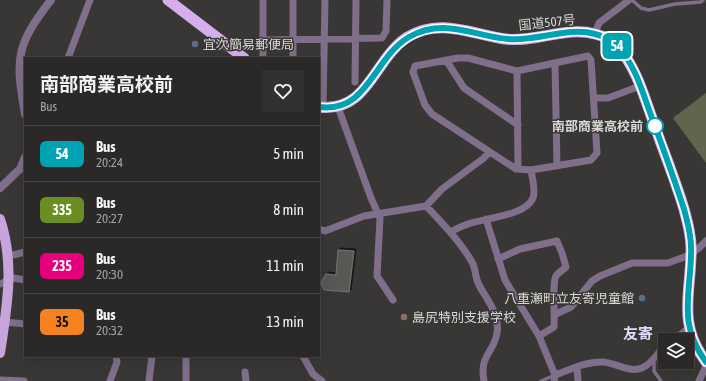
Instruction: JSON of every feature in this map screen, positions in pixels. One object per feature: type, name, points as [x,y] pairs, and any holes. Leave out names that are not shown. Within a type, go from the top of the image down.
[{"type":"highway","points":[[168,0],[243,57]]},
{"type":"highway","name":"国道507号","points":[[321,107],[338,107],[352,100],[364,90],[394,48],[408,37],[423,30],[438,27],[454,27],[516,40],[571,32],[595,34],[610,40],[618,47],[629,63],[640,86],[689,225],[691,254],[687,308],[690,330],[697,349],[706,362]]},
{"type":"main road","points":[[0,219],[9,256],[10,279],[3,320],[0,351]]},
{"type":"street","points":[[24,108],[20,84],[21,52],[25,37],[51,0]]},
{"type":"street","points":[[68,57],[90,0]]},
{"type":"street","points":[[263,0],[263,57]]},
{"type":"street","points":[[293,57],[294,0]]},
{"type":"street","points":[[321,107],[325,0]]},
{"type":"street","points":[[355,82],[356,0]]},
{"type":"street","points":[[263,40],[355,40],[382,38],[386,31],[387,0]]},
{"type":"street","points":[[595,34],[599,23],[631,0]]},
{"type":"street","points":[[588,56],[591,60],[595,98],[597,153],[591,160],[531,170],[518,169],[489,152],[432,114],[425,105],[413,72],[415,66],[446,60],[468,58],[517,71],[588,56]]},
{"type":"street","points":[[446,60],[464,88],[518,125]]},
{"type":"street","points":[[555,63],[557,166]]},
{"type":"street","points":[[517,71],[518,169]]},
{"type":"street","points":[[595,98],[608,98],[640,86]]},
{"type":"street","points":[[338,107],[371,198],[380,218],[377,276],[393,300]]},
{"type":"street","points":[[320,229],[325,231],[364,216],[426,206],[442,189],[484,158],[489,152]]},
{"type":"street","points":[[0,188],[20,169],[24,159]]},
{"type":"street","points":[[450,232],[486,219],[513,213],[524,208],[533,198],[534,188],[531,170]]},
{"type":"street","points":[[426,206],[450,232],[473,263],[478,284],[493,308],[497,322],[497,333],[484,360],[482,370],[484,381]]},
{"type":"street","points":[[486,219],[505,280],[539,336],[555,378],[577,367],[602,362],[630,369],[637,369],[644,367],[658,354]]},
{"type":"street","points":[[498,259],[520,249],[556,241],[562,253],[566,267],[556,276],[554,284],[556,314],[554,327],[539,336]]},
{"type":"street","points":[[556,314],[571,307],[592,281],[609,272],[632,262],[668,263],[691,254],[706,241]]},
{"type":"street","points":[[9,256],[24,252]]},
{"type":"street","points":[[0,284],[14,278],[24,280]]},
{"type":"street","points":[[3,320],[24,324]]},
{"type":"street","points":[[682,333],[690,330]]},
{"type":"street","points":[[110,381],[117,362],[116,357]]},
{"type":"street","points":[[149,381],[152,357]]},
{"type":"street","points":[[186,357],[186,381]]},
{"type":"street","points":[[304,357],[313,374],[322,381]]},
{"type":"street","points":[[699,381],[706,366]]},
{"type":"street","points":[[577,367],[578,381]]},
{"type":"street","points":[[245,372],[246,381]]},
{"type":"street","points":[[0,380],[24,381]]},
{"type":"lane","points":[[631,0],[641,8],[650,10],[675,4],[701,2],[703,0]]},
{"type":"lane","points":[[654,358],[654,371],[661,381]]},
{"type":"lane","points":[[541,381],[555,378]]},
{"type":"green space","points":[[706,93],[706,163],[673,118]]},
{"type":"building","points":[[338,250],[354,251],[349,292],[324,290],[322,286],[321,282],[326,274],[336,275]]},
{"type":"bus line","name":"54","points":[[320,107],[338,107],[357,97],[364,90],[387,55],[408,37],[423,30],[438,27],[454,27],[516,40],[578,32],[595,34],[610,40],[623,53],[638,80],[689,225],[691,254],[687,308],[688,323],[697,349],[706,362]]},
{"type":"place","name":"宜次簡易郵便局","points":[[195,44]]},
{"type":"place","name":"南部商業高校前","points":[[655,126]]},
{"type":"place","name":"八重瀬町立友寄児童館","points":[[642,298]]},
{"type":"place","name":"島尻特別支援学校","points":[[404,317]]},
{"type":"district","name":"友寄","points":[[638,334]]}]
